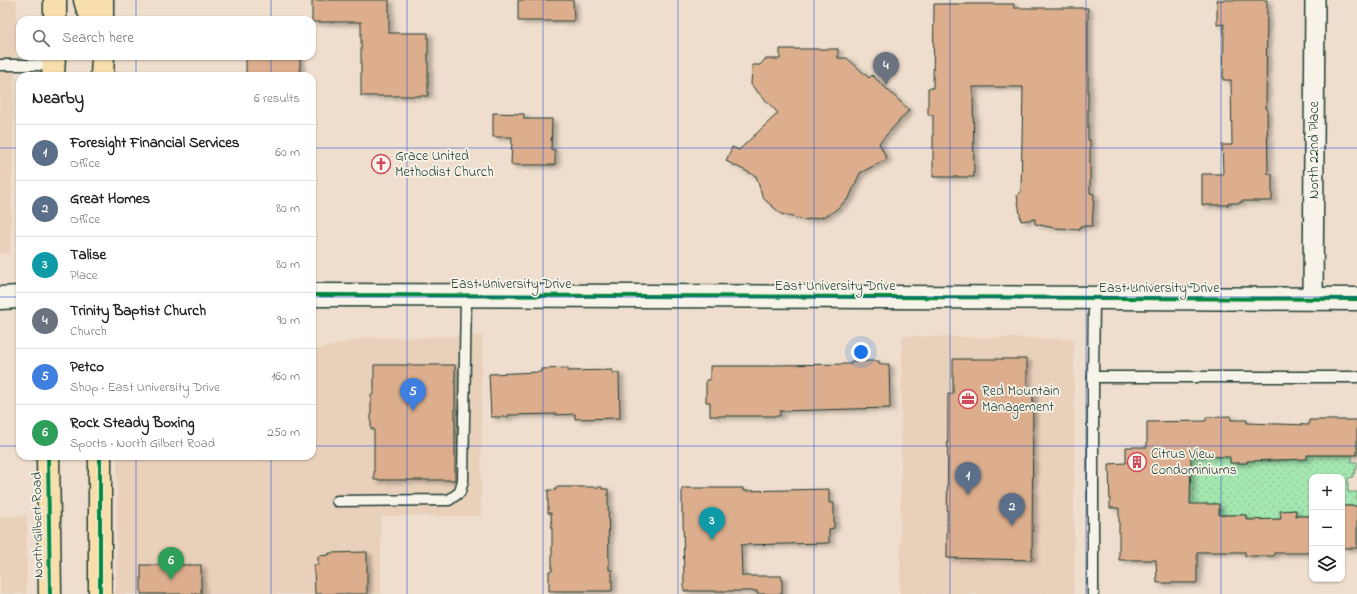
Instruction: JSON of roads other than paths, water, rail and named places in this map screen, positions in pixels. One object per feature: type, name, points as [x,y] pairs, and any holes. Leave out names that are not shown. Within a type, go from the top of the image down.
[{"type":"main road","points":[[54,16],[55,0]]},
{"type":"main road","points":[[85,0],[91,16]]},
{"type":"main road","points":[[102,0],[102,16]]},
{"type":"main road","points":[[102,60],[102,72]]},
{"type":"main road","name":"East University Drive","points":[[316,295],[1357,299]]},
{"type":"main road","points":[[0,298],[16,297]]},
{"type":"main road","name":"North Gilbert Road","points":[[48,460],[50,594]]},
{"type":"main road","points":[[100,460],[100,594]]},
{"type":"street","name":"North 22nd Place","points":[[1313,300],[1315,0]]},
{"type":"lane","points":[[0,64],[54,66]]},
{"type":"lane","points":[[337,501],[449,500],[460,492],[463,480],[466,295]]},
{"type":"lane","points":[[1093,594],[1094,299]]},
{"type":"lane","points":[[1093,377],[1357,377]]},
{"type":"place","name":"Trinity Baptist Church","points":[[886,85]]},
{"type":"place","name":"Grace United Methodist Church","points":[[381,164]]},
{"type":"place","name":"Red Mountain Management","points":[[968,399]]},
{"type":"place","name":"Petco","points":[[413,411]]},
{"type":"place","name":"Citrus View Condominiums","points":[[1137,462]]},
{"type":"place","name":"Foresight Financial Services","points":[[968,495]]},
{"type":"place","name":"Great Homes","points":[[1012,526]]},
{"type":"place","name":"Talise","points":[[712,540]]},
{"type":"place","name":"Rock Steady Boxing","points":[[171,580]]}]
